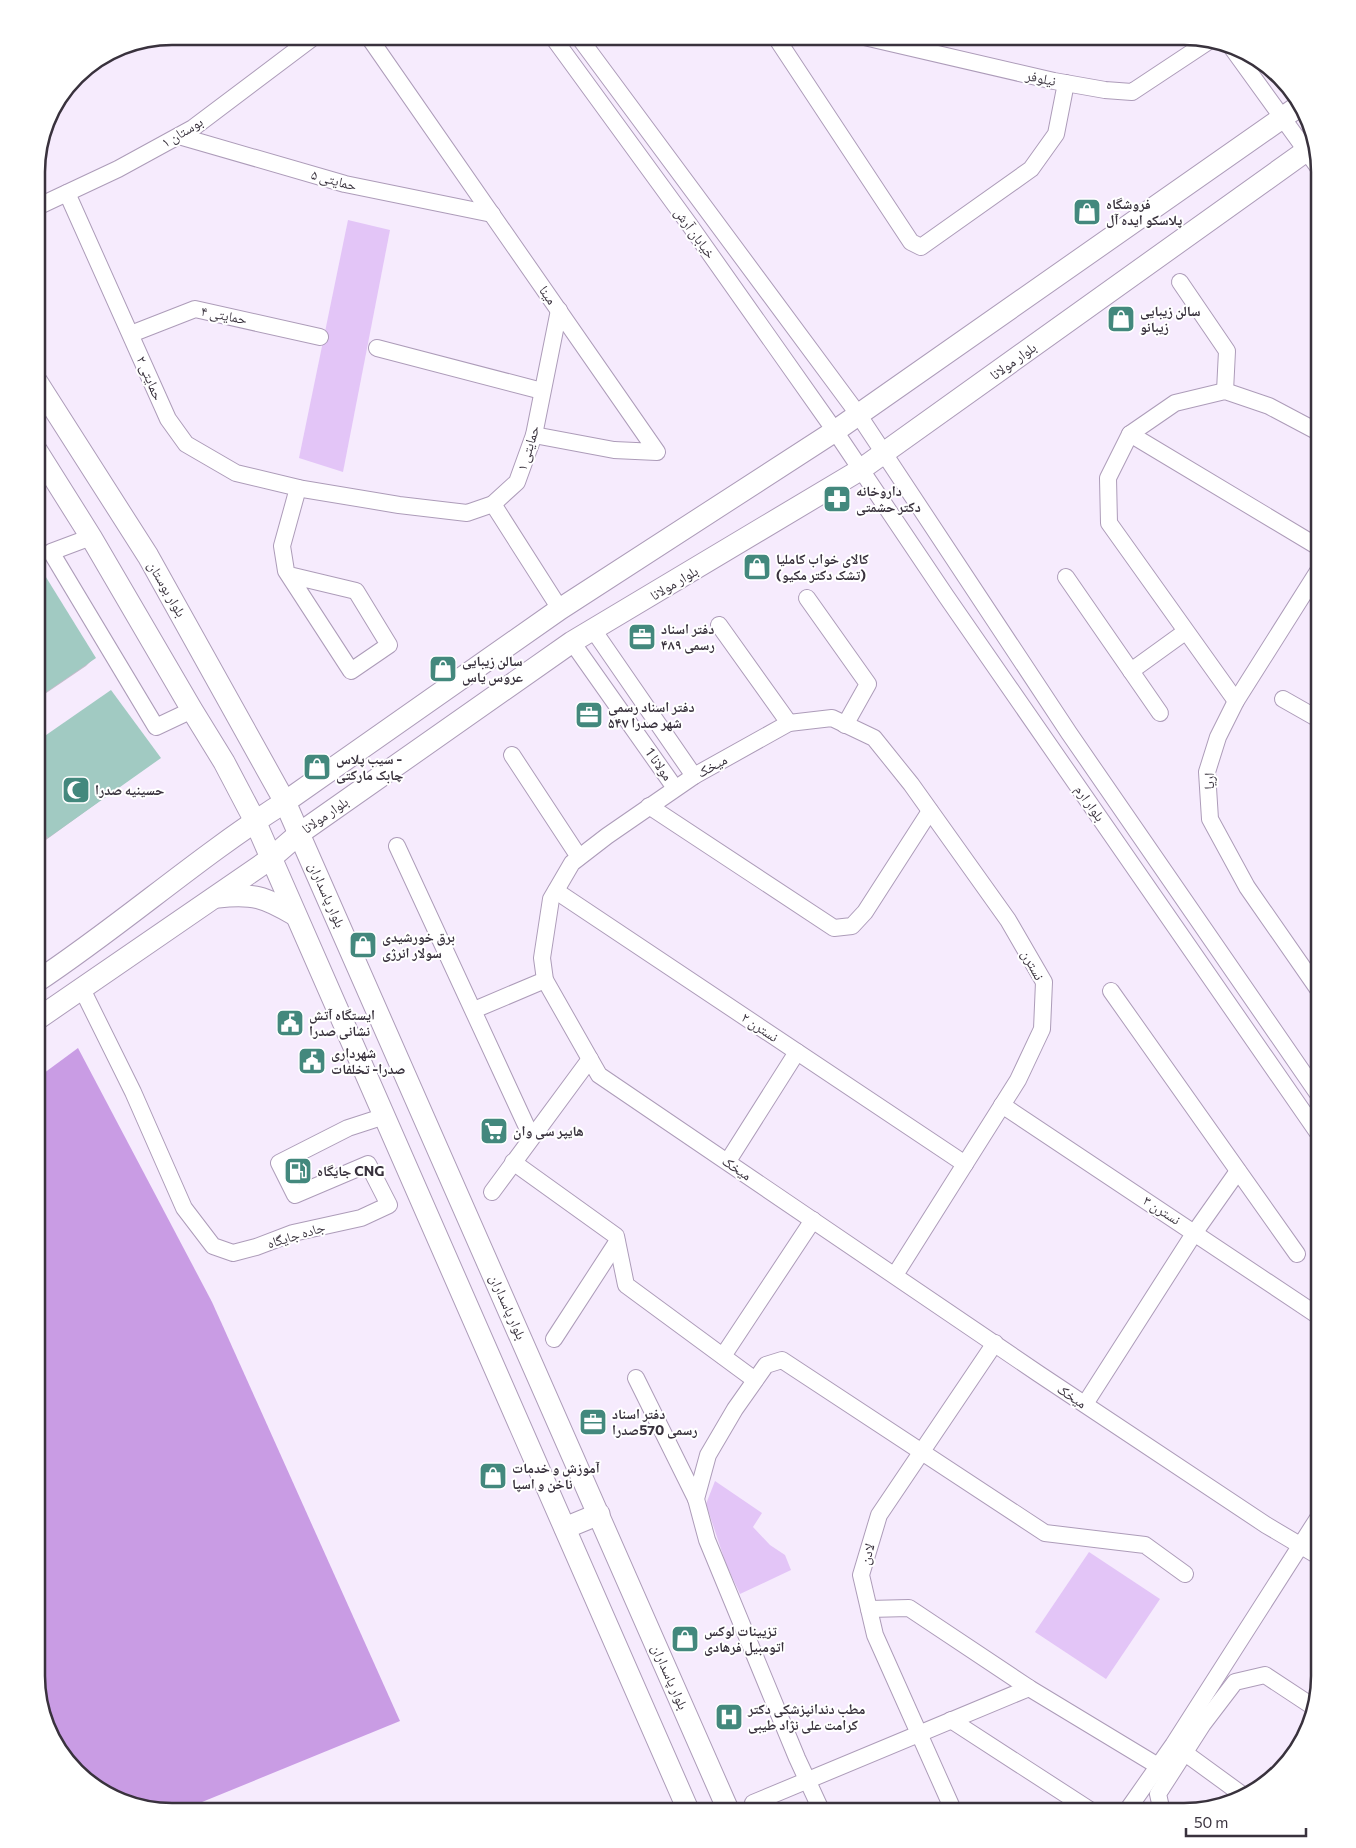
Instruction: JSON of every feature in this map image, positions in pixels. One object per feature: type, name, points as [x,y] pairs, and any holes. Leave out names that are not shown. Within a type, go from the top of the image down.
[{"type":"main road","points":[[45,976],[91,946],[255,821],[286,802],[560,609],[835,431],[1295,109]]},
{"type":"main road","name":"بلوار مولانا","points":[[45,1014],[270,859],[300,833],[572,642],[594,631],[860,470],[1310,155]]},
{"type":"main road","name":"بلوار بوستان","points":[[45,396],[148,556],[286,802]]},
{"type":"main road","points":[[45,465],[92,537],[224,762],[255,821],[270,859],[385,1116],[686,1803]]},
{"type":"main road","name":"بلوار پاسداران","points":[[286,802],[725,1803]]},
{"type":"main road","points":[[215,897],[244,894],[262,898],[295,915]]},
{"type":"main road","points":[[565,1528],[599,1514]]},
{"type":"street","name":"بوستان ۱","points":[[45,203],[118,169],[193,128],[303,45]]},
{"type":"street","name":"مینا","points":[[374,45],[658,452],[614,450],[534,435]]},
{"type":"street","name":"خیابان آرش","points":[[559,45],[690,224],[835,431],[860,470]]},
{"type":"street","name":"خیابان آرش","points":[[585,45],[858,414],[882,454]]},
{"type":"street","points":[[781,45],[911,242],[921,247],[1031,169],[1056,134],[1066,83]]},
{"type":"street","name":"نیلوفر","points":[[899,45],[1066,83],[1132,92],[1201,46]]},
{"type":"street","points":[[1239,58],[1309,150]]},
{"type":"street","name":"حمایتی ۵","points":[[179,136],[345,184],[492,214]]},
{"type":"street","name":"حمایتی ۲","points":[[67,193],[168,419],[186,444],[236,473],[300,488]]},
{"type":"street","points":[[690,224],[709,212]]},
{"type":"street","points":[[1180,282],[1227,351],[1225,391]]},
{"type":"street","name":"حمایتی ۴","points":[[131,334],[195,309],[320,337]]},
{"type":"street","name":"حمایتی ۱","points":[[300,488],[399,505],[467,513],[493,504],[517,482],[534,435],[559,310]]},
{"type":"street","points":[[377,348],[542,391]]},
{"type":"street","points":[[1236,701],[1109,523],[1108,478],[1130,434],[1175,403],[1225,391],[1270,406],[1311,428]]},
{"type":"street","points":[[1130,434],[1311,543]]},
{"type":"street","name":"بلوار ارم","points":[[882,454],[1140,837],[1311,1084]]},
{"type":"street","name":"بلوار ارم","points":[[860,470],[1311,1123]]},
{"type":"street","points":[[289,575],[356,591],[389,645],[351,671],[289,575],[282,546],[300,488]]},
{"type":"street","points":[[493,504],[560,609]]},
{"type":"street","points":[[92,537],[51,552],[156,727],[192,710]]},
{"type":"street","points":[[1066,577],[1160,713]]},
{"type":"street","name":"اریا","points":[[1311,582],[1236,701],[1218,737],[1208,772],[1210,819],[1247,887],[1311,979]]},
{"type":"street","points":[[807,598],[868,684],[839,721]]},
{"type":"street","points":[[719,625],[789,723]]},
{"type":"street","name":"مولانا 1","points":[[594,631],[694,776]]},
{"type":"street","points":[[1131,671],[1185,632]]},
{"type":"street","name":"مولانا 1","points":[[572,642],[676,788]]},
{"type":"street","points":[[1283,699],[1311,715]]},
{"type":"street","name":"میخک","points":[[839,721],[789,723],[694,776],[649,806],[572,863],[551,899],[542,958],[545,980],[599,1075],[1085,1404],[1311,1552]]},
{"type":"street","name":"نسترن","points":[[839,721],[874,738],[930,811],[1008,920],[1044,982],[1042,1029],[1018,1080],[895,1275]]},
{"type":"street","points":[[512,755],[579,857]]},
{"type":"street","points":[[649,806],[834,928],[852,926],[865,912],[930,811]]},
{"type":"street","points":[[397,846],[531,1136]]},
{"type":"street","name":"نسترن ۲","points":[[556,891],[965,1164]]},
{"type":"street","points":[[474,1010],[545,980]]},
{"type":"street","name":"جاده جایگاه","points":[[82,989],[133,1092],[184,1208],[212,1246],[233,1253],[256,1248],[293,1233],[361,1218],[389,1205],[368,1164],[295,1195],[279,1163],[348,1128],[385,1116]]},
{"type":"street","points":[[1111,991],[1297,1254]]},
{"type":"street","points":[[728,1162],[797,1052]]},
{"type":"street","points":[[492,1192],[531,1136],[590,1059]]},
{"type":"street","name":"نسترن ۳","points":[[1002,1105],[1311,1311]]},
{"type":"street","points":[[513,1162],[616,1236],[626,1285],[755,1380]]},
{"type":"street","points":[[1085,1404],[1194,1232],[1238,1171]]},
{"type":"street","points":[[723,1356],[813,1220]]},
{"type":"street","points":[[554,1339],[617,1242]]},
{"type":"street","name":"لادن","points":[[950,1803],[875,1635],[861,1575],[879,1515],[994,1343]]},
{"type":"street","points":[[696,1499],[708,1455],[766,1365],[782,1360],[1045,1533],[1145,1545],[1185,1574]]},
{"type":"street","points":[[636,1378],[696,1499],[707,1540],[818,1803]]},
{"type":"street","points":[[1158,1803],[1152,1790],[1158,1766],[1311,1528]]},
{"type":"street","points":[[869,1610],[909,1608],[1029,1688],[1158,1766]]},
{"type":"street","points":[[1225,1663],[1248,1679]]},
{"type":"street","points":[[1137,1803],[1152,1790],[1185,1753],[1235,1682],[1266,1675],[1308,1703]]},
{"type":"street","points":[[753,1803],[1029,1688]]},
{"type":"street","points":[[951,1720],[1079,1803]]},
{"type":"street","points":[[1185,1753],[1237,1791]]},
{"type":"shaded area","points":[[348,220],[390,230],[343,472],[299,458]]},
{"type":"shaded area","points":[[78,1048],[212,1302],[400,1721],[200,1803],[147,1801],[116,1790],[101,1782],[88,1772],[71,1753],[62,1740],[49,1709],[45,1676],[45,1072]]},
{"type":"shaded area","points":[[715,1481],[762,1513],[753,1527],[770,1545],[785,1555],[791,1570],[740,1594],[726,1564],[706,1504]]},
{"type":"shaded area","points":[[1089,1552],[1160,1599],[1106,1679],[1035,1632]]},
{"type":"building","points":[[45,576],[96,658],[45,693]]},
{"type":"building","name":"حسینیه صدرا","points":[[111,690],[161,758],[48,838],[45,834],[45,736]]},
{"type":"place","name":"فروشگاه پلاسکو ایده آل","points":[[1087,212]]},
{"type":"place","name":"سالن‌ زیبایی زیبانو","points":[[1121,319]]},
{"type":"place","name":"داروخانه دکتر حشمتی","points":[[837,499]]},
{"type":"place","name":"کالای خواب کاملیا (تشک دکتر مکیو)","points":[[757,567]]},
{"type":"place","name":"دفتر اسناد رسمی ۴۸۹","points":[[642,637]]},
{"type":"place","name":"سالن زیبایی عروس یاس","points":[[443,669]]},
{"type":"place","name":"دفتر اسناد رسمی ۵۴۷ شهر صدرا","points":[[589,715]]},
{"type":"place","name":"سیب پلاس - چابک مارکتی","points":[[317,767]]},
{"type":"place","name":"حسینیه صدرا","points":[[76,790]]},
{"type":"place","name":"برق خورشیدی سولار انرژی","points":[[363,945]]},
{"type":"place","name":"ایستگاه آتش نشانی صدرا","points":[[290,1023]]},
{"type":"place","name":"شهرداری صدرا- تخلفات","points":[[312,1061]]},
{"type":"place","name":"هایپر سی وان","points":[[494,1131]]},
{"type":"place","name":"جایگاه CNG","points":[[298,1171]]},
{"type":"place","name":"دفتر اسناد رسمی 570صدرا","points":[[593,1422]]},
{"type":"place","name":"آموزش و خدمات ناخن و اسپا","points":[[493,1476]]},
{"type":"place","name":"تزیینات لوکس اتومبیل فرهادی","points":[[685,1639]]},
{"type":"place","name":"مطب دندانپزشکی دکتر کرامت علی نژاد طیبی","points":[[729,1717]]}]
